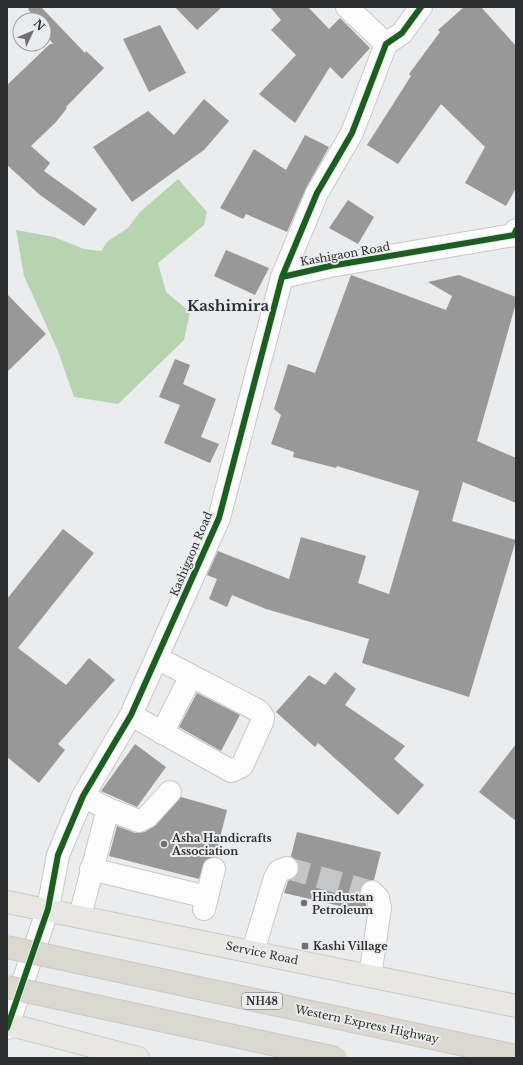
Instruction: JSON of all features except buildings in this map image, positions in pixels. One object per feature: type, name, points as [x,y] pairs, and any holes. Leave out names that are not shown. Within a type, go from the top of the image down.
[{"type":"highway","name":"Western Express Highway","points":[[7,947],[516,1056]]},
{"type":"highway","points":[[7,988],[336,1058]]},
{"type":"main road","name":"Service Road","points":[[7,902],[253,951],[516,1006]]},
{"type":"main road","points":[[8,1025],[138,1058]]},
{"type":"street","points":[[347,7],[386,44]]},
{"type":"street","points":[[282,277],[317,193],[352,133],[386,44],[402,33],[421,7]]},
{"type":"street","name":"Kashigaon Road","points":[[8,1025],[48,910],[58,855],[83,796],[131,715],[219,518],[282,277],[330,266],[515,233]]},
{"type":"street","points":[[131,715],[231,771],[242,766],[263,717],[259,711],[157,658]]},
{"type":"street","points":[[162,733],[192,676]]},
{"type":"street","points":[[83,796],[108,809],[139,821],[147,817],[170,792]]},
{"type":"street","points":[[80,916],[91,869],[108,809]]},
{"type":"street","points":[[253,951],[275,878],[279,871],[287,868]]},
{"type":"street","points":[[91,869],[205,903],[214,869]]},
{"type":"street","points":[[370,976],[380,908],[378,898],[372,892]]},
{"type":"green space","points":[[178,179],[207,212],[204,225],[158,263],[166,292],[190,312],[184,340],[118,404],[74,397],[58,351],[24,276],[16,230],[54,237],[84,249],[101,251],[108,241],[128,228],[140,212]]},
{"type":"tunnel","points":[[287,868],[372,892]]},
{"type":"cycle path","points":[[282,277],[317,193],[352,133],[386,44],[402,33],[421,7]]},
{"type":"cycle path","points":[[7,1028],[48,909],[58,855],[83,796],[131,715],[219,518],[282,277],[330,266],[514,235],[516,230]]},
{"type":"place","name":"Asha Handicrafts Association","points":[[164,844]]},
{"type":"place","name":"Hindustan Petroleum","points":[[304,903]]},
{"type":"place","name":"Kashi Village","points":[[305,946]]},
{"type":"district","name":"Kashimira","points":[[228,305]]}]
